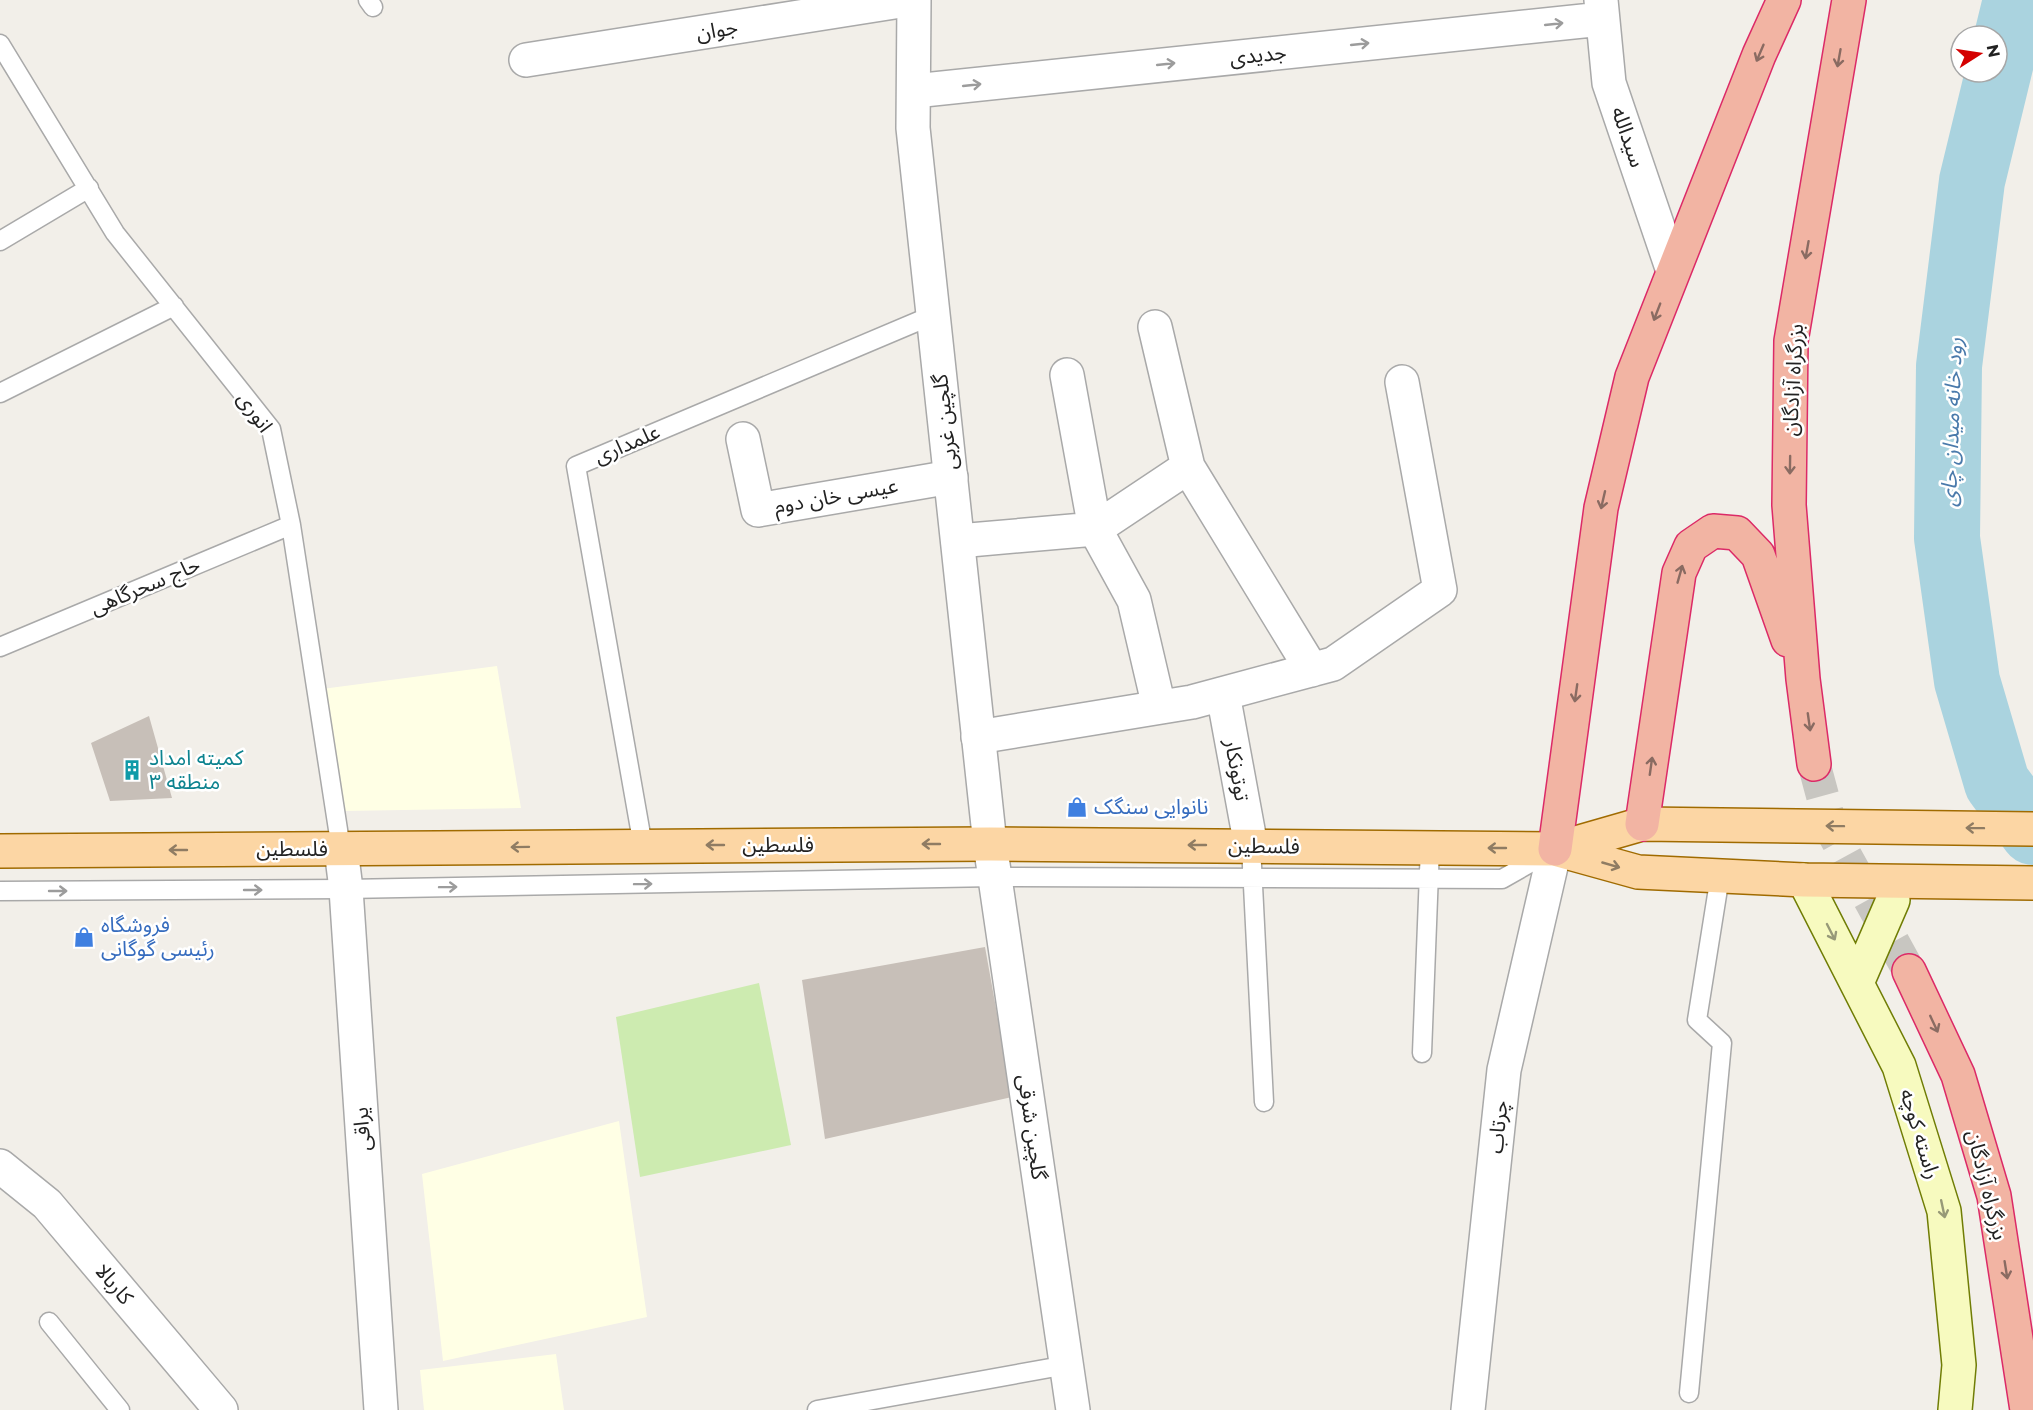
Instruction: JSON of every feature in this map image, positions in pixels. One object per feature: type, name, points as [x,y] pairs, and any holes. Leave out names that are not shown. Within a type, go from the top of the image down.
[{"type":"highway","points":[[1555,849],[1601,508],[1632,377],[1759,55],[1784,0]]},
{"type":"highway","name":"بزرگراه آزادگان","points":[[1814,764],[1803,679],[1789,505],[1791,341],[1849,0]]},
{"type":"highway","points":[[1642,824],[1679,573],[1691,546],[1713,531],[1737,533],[1758,555],[1803,679]]},
{"type":"highway","name":"بزرگراه آزادگان","points":[[1909,971],[1958,1075],[1994,1196],[2027,1410]]},
{"type":"highway","points":[[2015,1410],[2020,1357]]},
{"type":"main road","points":[[1555,849],[1642,824],[2033,829]]},
{"type":"main road","name":"فلسطین","points":[[0,851],[990,844],[1251,846],[1430,863],[1555,849]]},
{"type":"main road","points":[[1555,849],[1638,872],[1804,880],[2033,903]]},
{"type":"main road","name":"راسته کوچه","points":[[1804,880],[1899,1066],[1944,1210],[1959,1365],[1954,1410]]},
{"type":"main road","points":[[1905,890],[2033,883]]},
{"type":"main road","points":[[1857,983],[1905,890]]},
{"type":"street","name":"جوان","points":[[526,60],[907,0]]},
{"type":"street","name":"گلچین غربی","points":[[914,0],[914,128],[990,844]]},
{"type":"street","name":"جدیدی","points":[[914,91],[1602,9]]},
{"type":"street","name":"سیدالله","points":[[1602,9],[1609,83],[1673,271]]},
{"type":"street","points":[[1155,327],[1188,467],[1312,670]]},
{"type":"street","points":[[1067,375],[1095,529],[1134,600],[1159,707]]},
{"type":"street","points":[[978,737],[1192,702],[1333,664],[1440,590],[1402,382]]},
{"type":"street","name":"عیسی خان دوم","points":[[743,439],[758,510],[951,477]]},
{"type":"street","points":[[958,541],[1095,529],[1188,467]]},
{"type":"street","name":"توتونکار","points":[[1223,694],[1251,846]]},
{"type":"street","name":"گلچین شرقی","points":[[990,844],[1073,1410]]},
{"type":"street","name":"یراقی","points":[[341,849],[346,889],[381,1410]]},
{"type":"street","name":"چرتاب","points":[[1468,1410],[1504,1070],[1555,849]]},
{"type":"street","name":"کاربالا","points":[[0,1166],[47,1204],[220,1410]]},
{"type":"lane","name":"انوری","points":[[0,44],[115,233],[272,429],[291,525],[341,849]]},
{"type":"lane","points":[[0,241],[89,188]]},
{"type":"lane","points":[[0,393],[174,306]]},
{"type":"lane","name":"علمداری","points":[[643,846],[576,466],[933,315]]},
{"type":"lane","name":"حاج سحرگاهی","points":[[0,647],[291,525]]},
{"type":"lane","points":[[1251,846],[1264,1102]]},
{"type":"lane","points":[[0,891],[346,889],[995,878],[1253,878],[1430,863],[1422,1053]]},
{"type":"lane","points":[[1689,1393],[1722,1043],[1697,1020],[1720,876]]},
{"type":"lane","points":[[49,1322],[120,1410]]},
{"type":"lane","points":[[817,1410],[1067,1365]]},
{"type":"shaded area","points":[[497,666],[521,808],[343,811],[322,689]]},
{"type":"shaded area","points":[[619,1121],[647,1317],[443,1361],[422,1174]]},
{"type":"shaded area","points":[[556,1354],[564,1410],[424,1410],[420,1370]]},
{"type":"green space","points":[[759,983],[791,1145],[640,1177],[616,1017]]},
{"type":"building","name":"کمیته امداد منطقه ۳","points":[[149,716],[172,798],[110,801],[91,743]]},
{"type":"building","points":[[985,947],[1012,1097],[825,1139],[802,980]]},
{"type":"waterway","name":"رود خانه میدان چای","points":[[2016,0],[1972,181],[1949,366],[1947,538],[1967,681],[1997,783],[2033,832]]},
{"type":"tunnel","points":[[1814,764],[1832,831],[1909,971]]},
{"type":"place","name":"کمیته امداد منطقه ۳","points":[[132,770]]},
{"type":"place","name":"نانوایی سنگک","points":[[1077,807]]},
{"type":"place","name":"فروشگاه رئیسی گوگانی","points":[[84,937]]}]
